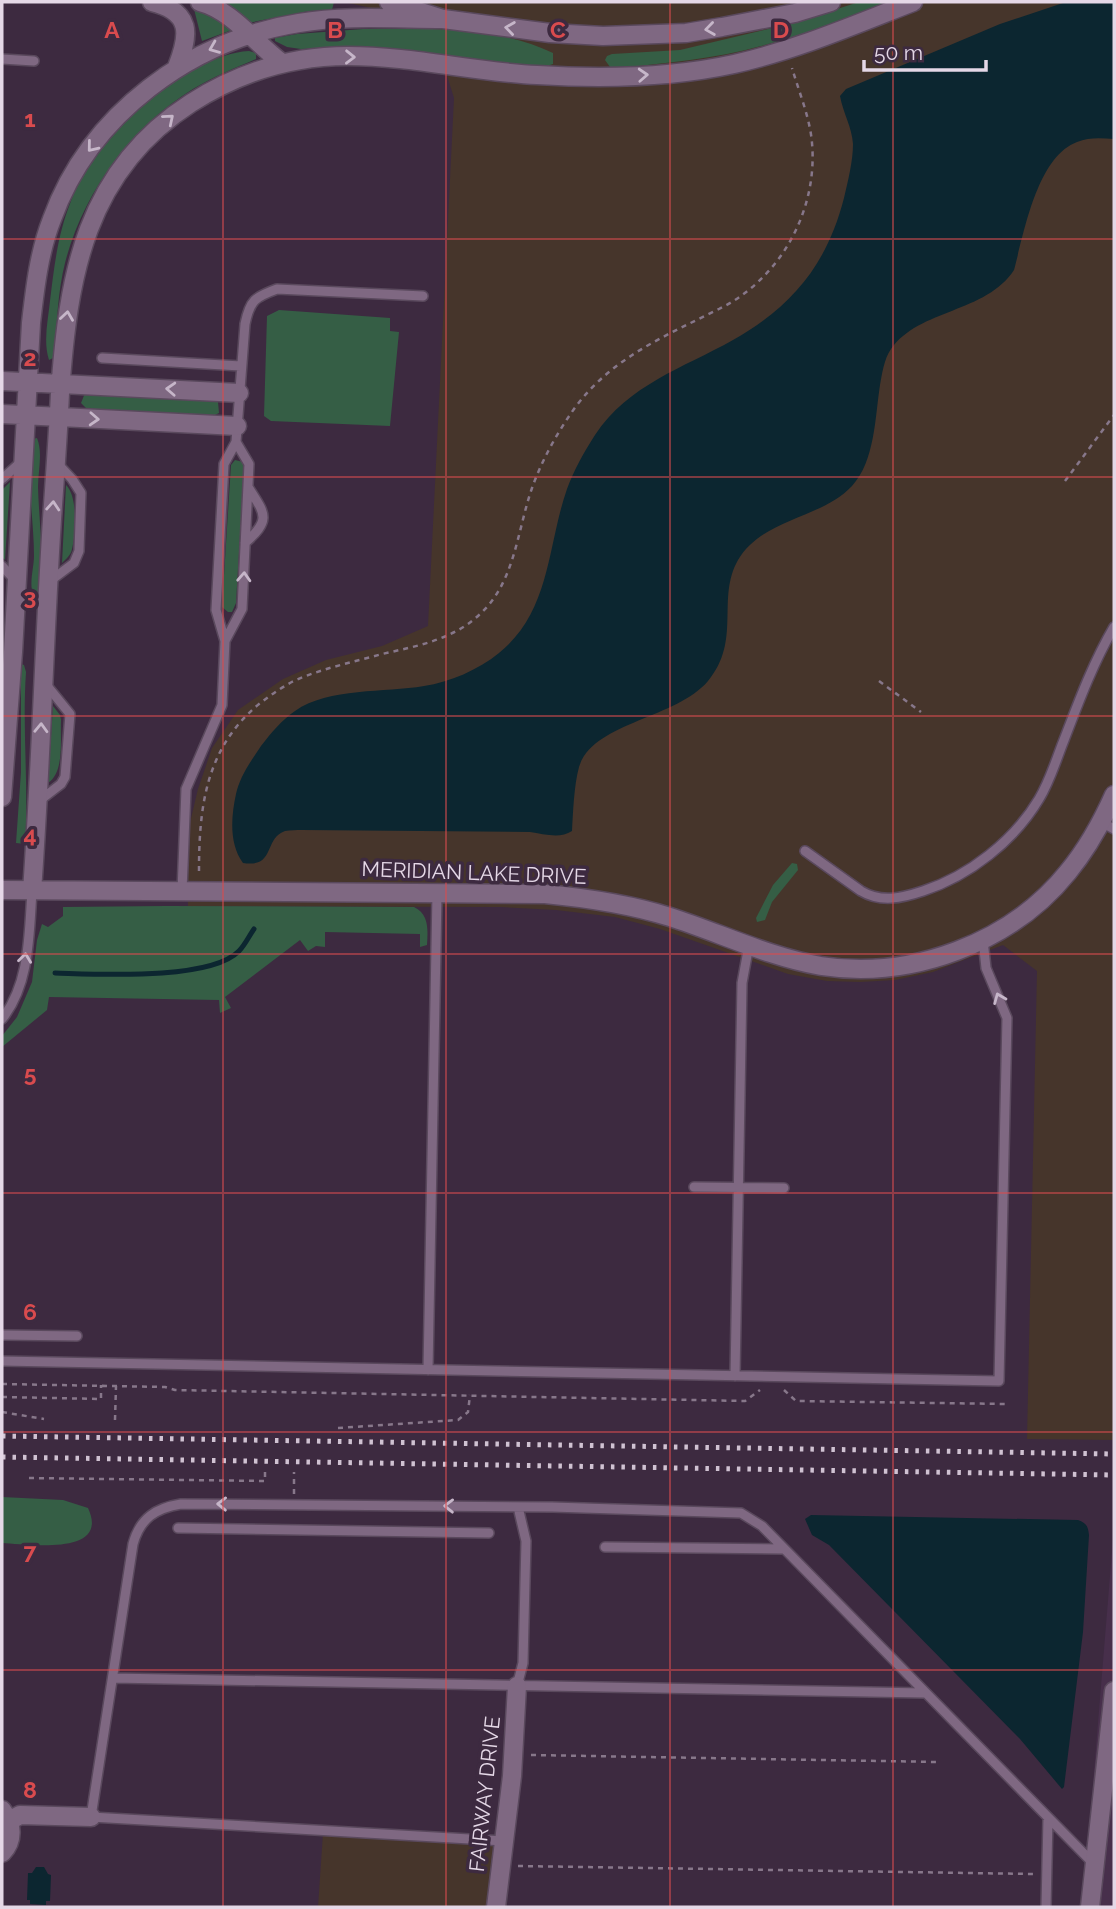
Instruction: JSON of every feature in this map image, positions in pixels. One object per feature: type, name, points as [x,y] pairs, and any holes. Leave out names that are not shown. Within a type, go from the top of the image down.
[{"type":"street","points":[[152,2],[167,6],[181,17],[187,35],[177,67]]},
{"type":"street","points":[[200,2],[209,4],[234,19],[282,63]]},
{"type":"street","points":[[388,2],[443,19]]},
{"type":"street","points":[[2,797],[6,688],[16,582],[31,323],[38,271],[51,220],[81,161],[113,122],[146,90],[177,67],[204,52],[248,34],[301,22],[443,19],[563,34],[637,36],[722,27],[795,13],[831,2]]},
{"type":"street","points":[[32,891],[48,582],[61,384],[72,279],[87,231],[102,198],[145,139],[175,113],[210,91],[245,74],[282,63],[350,56],[532,75],[619,77],[662,74],[733,64],[784,51],[913,2]]},
{"type":"street","points":[[2,381],[239,393]]},
{"type":"street","points":[[2,414],[237,434]]},
{"type":"street","name":"MERIDIAN LAKE DRIVE","points":[[2,890],[545,894],[625,905],[668,916],[811,964],[856,968],[905,965],[983,940],[1022,916],[1047,895],[1107,826],[1114,795]]},
{"type":"street","name":"FAIRWAY DRIVE","points":[[496,1907],[514,1754],[517,1686]]},
{"type":"street","points":[[1090,1907],[1114,1691]]},
{"type":"street","points":[[2,1853],[10,1841],[5,1816],[91,1817]]},
{"type":"lane","points":[[2,59],[34,61]]},
{"type":"lane","points":[[181,891],[187,789],[222,705],[225,641],[216,610],[224,464],[237,434],[248,307],[258,296],[277,289],[423,296]]},
{"type":"lane","points":[[102,358],[242,366]]},
{"type":"lane","points":[[225,641],[242,609],[249,464],[237,434]]},
{"type":"lane","points":[[2,479],[23,461]]},
{"type":"lane","points":[[48,582],[74,563],[79,551],[81,493],[56,462]]},
{"type":"lane","points":[[245,543],[260,530],[265,518],[264,510],[248,487]]},
{"type":"lane","points":[[2,566],[16,582]]},
{"type":"lane","points":[[805,851],[870,897],[880,899],[931,888],[975,865],[1011,835],[1039,799],[1091,670],[1114,627]]},
{"type":"lane","points":[[38,802],[61,784],[65,777],[69,714],[43,681]]},
{"type":"lane","points":[[2,1019],[16,998],[22,980],[32,891]]},
{"type":"lane","points":[[428,1370],[437,894]]},
{"type":"lane","points":[[2,1362],[999,1381],[1007,1018],[986,968],[983,940]]},
{"type":"lane","points":[[735,1376],[742,983],[749,945]]},
{"type":"lane","points":[[694,1187],[784,1188]]},
{"type":"lane","points":[[2,1335],[77,1336]]},
{"type":"lane","points":[[504,1841],[91,1817],[133,1544],[143,1521],[159,1509],[181,1504],[518,1507],[741,1513],[762,1527],[1095,1865]]},
{"type":"lane","points":[[517,1686],[523,1663],[526,1541],[518,1507]]},
{"type":"lane","points":[[178,1528],[489,1533]]},
{"type":"lane","points":[[605,1547],[783,1549]]},
{"type":"lane","points":[[113,1678],[924,1693]]},
{"type":"lane","points":[[1046,1907],[1048,1818]]},
{"type":"path","points":[[199,871],[199,829],[206,786],[228,739],[248,713],[294,681],[320,671],[439,640],[460,630],[480,615],[504,583],[532,488],[549,449],[574,409],[589,391],[626,358],[677,328],[739,298],[774,267],[795,232],[806,202],[811,175],[812,139],[792,68]]},
{"type":"path","points":[[1065,481],[1114,415]]},
{"type":"path","points":[[879,681],[921,712]]},
{"type":"path","points":[[2,1384],[745,1401],[760,1390]]},
{"type":"path","points":[[2,1397],[101,1399],[101,1385]]},
{"type":"path","points":[[116,1386],[116,1420]]},
{"type":"path","points":[[772,1390],[785,1390],[796,1401],[1006,1404]]},
{"type":"path","points":[[338,1428],[458,1420],[468,1412],[470,1394]]},
{"type":"path","points":[[2,1412],[44,1419]]},
{"type":"path","points":[[29,1478],[265,1481],[265,1472]]},
{"type":"path","points":[[514,1754],[938,1762]]},
{"type":"path","points":[[501,1866],[1047,1875]]},
{"type":"shaded area","points":[[344,2],[1114,2],[1114,1440],[1027,1439],[1037,971],[1003,945],[933,972],[895,980],[827,981],[788,974],[660,929],[615,917],[556,910],[501,907],[188,906],[188,831],[198,789],[212,748],[238,710],[283,679],[326,660],[382,646],[428,626],[454,98],[430,21]]},
{"type":"shaded area","points":[[1114,1527],[1114,1907],[1083,1907]]},
{"type":"shaded area","points":[[323,1833],[501,1843],[494,1907],[318,1907]]},
{"type":"green space","points":[[220,2],[334,2],[332,10],[309,11],[248,23],[231,7]]},
{"type":"green space","points":[[859,2],[888,2],[794,37],[726,54],[618,68],[610,67],[605,60],[612,54],[680,50],[793,23]]},
{"type":"green space","points":[[196,7],[232,27],[232,30],[202,41],[194,9]]},
{"type":"green space","points":[[363,29],[460,31],[508,37],[553,53],[553,64],[544,67],[350,47],[301,49],[287,47],[275,41],[275,38],[297,34]]},
{"type":"green space","points":[[249,51],[256,53],[256,59],[193,89],[149,122],[130,142],[97,187],[73,237],[65,263],[59,295],[55,349],[53,358],[49,360],[46,331],[57,250],[71,201],[83,177],[120,128],[169,84],[223,56]]},
{"type":"green space","points":[[279,310],[390,318],[390,331],[399,332],[390,426],[271,421],[264,416],[267,316]]},
{"type":"green space","points":[[85,393],[212,399],[218,402],[219,413],[211,417],[88,410],[81,403]]},
{"type":"green space","points":[[37,438],[40,456],[38,487],[42,570],[39,597],[36,599],[31,584],[34,556],[30,468],[33,439]]},
{"type":"green space","points":[[235,460],[243,462],[244,467],[236,603],[232,612],[228,612],[222,607],[231,465]]},
{"type":"green space","points":[[10,482],[5,560],[2,557],[2,490]]},
{"type":"green space","points":[[66,485],[73,498],[75,525],[71,551],[62,563]]},
{"type":"green space","points":[[21,664],[26,672],[25,844],[16,843],[21,772]]},
{"type":"green space","points":[[53,706],[61,720],[61,754],[57,771],[48,783]]},
{"type":"green space","points":[[792,863],[797,864],[798,870],[772,902],[765,920],[757,922],[756,918],[773,885]]},
{"type":"green space","points":[[63,907],[414,907],[425,918],[427,945],[420,947],[420,934],[325,932],[325,947],[316,946],[308,951],[300,940],[225,997],[231,1008],[220,1013],[219,1000],[49,997],[47,1010],[2,1047],[2,1036],[17,1017],[32,982],[37,940],[42,924],[48,927],[63,916]]},
{"type":"green space","points":[[2,1497],[63,1500],[88,1508],[92,1524],[88,1534],[77,1541],[63,1544],[2,1543]]},
{"type":"water","points":[[1066,2],[1114,2],[1114,139],[1100,138],[1077,142],[1063,150],[1052,163],[1034,198],[1014,270],[1002,284],[987,295],[918,326],[903,336],[891,349],[880,385],[870,451],[860,476],[852,486],[825,506],[777,527],[749,546],[738,560],[732,575],[727,635],[718,666],[708,681],[694,694],[618,730],[587,752],[577,774],[572,831],[546,835],[530,832],[289,830],[278,835],[260,861],[243,863],[235,847],[232,830],[236,794],[250,763],[277,727],[295,711],[324,698],[434,684],[473,670],[499,653],[529,618],[545,577],[560,511],[570,482],[587,448],[608,418],[640,390],[754,327],[790,298],[805,281],[828,243],[837,222],[849,178],[853,144],[840,96],[846,89],[1000,24]]},
{"type":"water","points":[[811,1515],[1078,1520],[1085,1524],[1089,1535],[1083,1632],[1062,1789],[1020,1739],[829,1545],[812,1535],[805,1519]]},
{"type":"water","points":[[36,1867],[44,1867],[51,1875],[50,1901],[46,1901],[46,1905],[30,1904],[30,1900],[27,1900],[28,1873],[32,1873]]},
{"type":"waterway","points":[[55,973],[152,974],[204,967],[224,961],[239,951],[254,929]]},
{"type":"railway","points":[[2,1436],[1114,1454]]},
{"type":"railway","points":[[2,1457],[1114,1475]]}]
